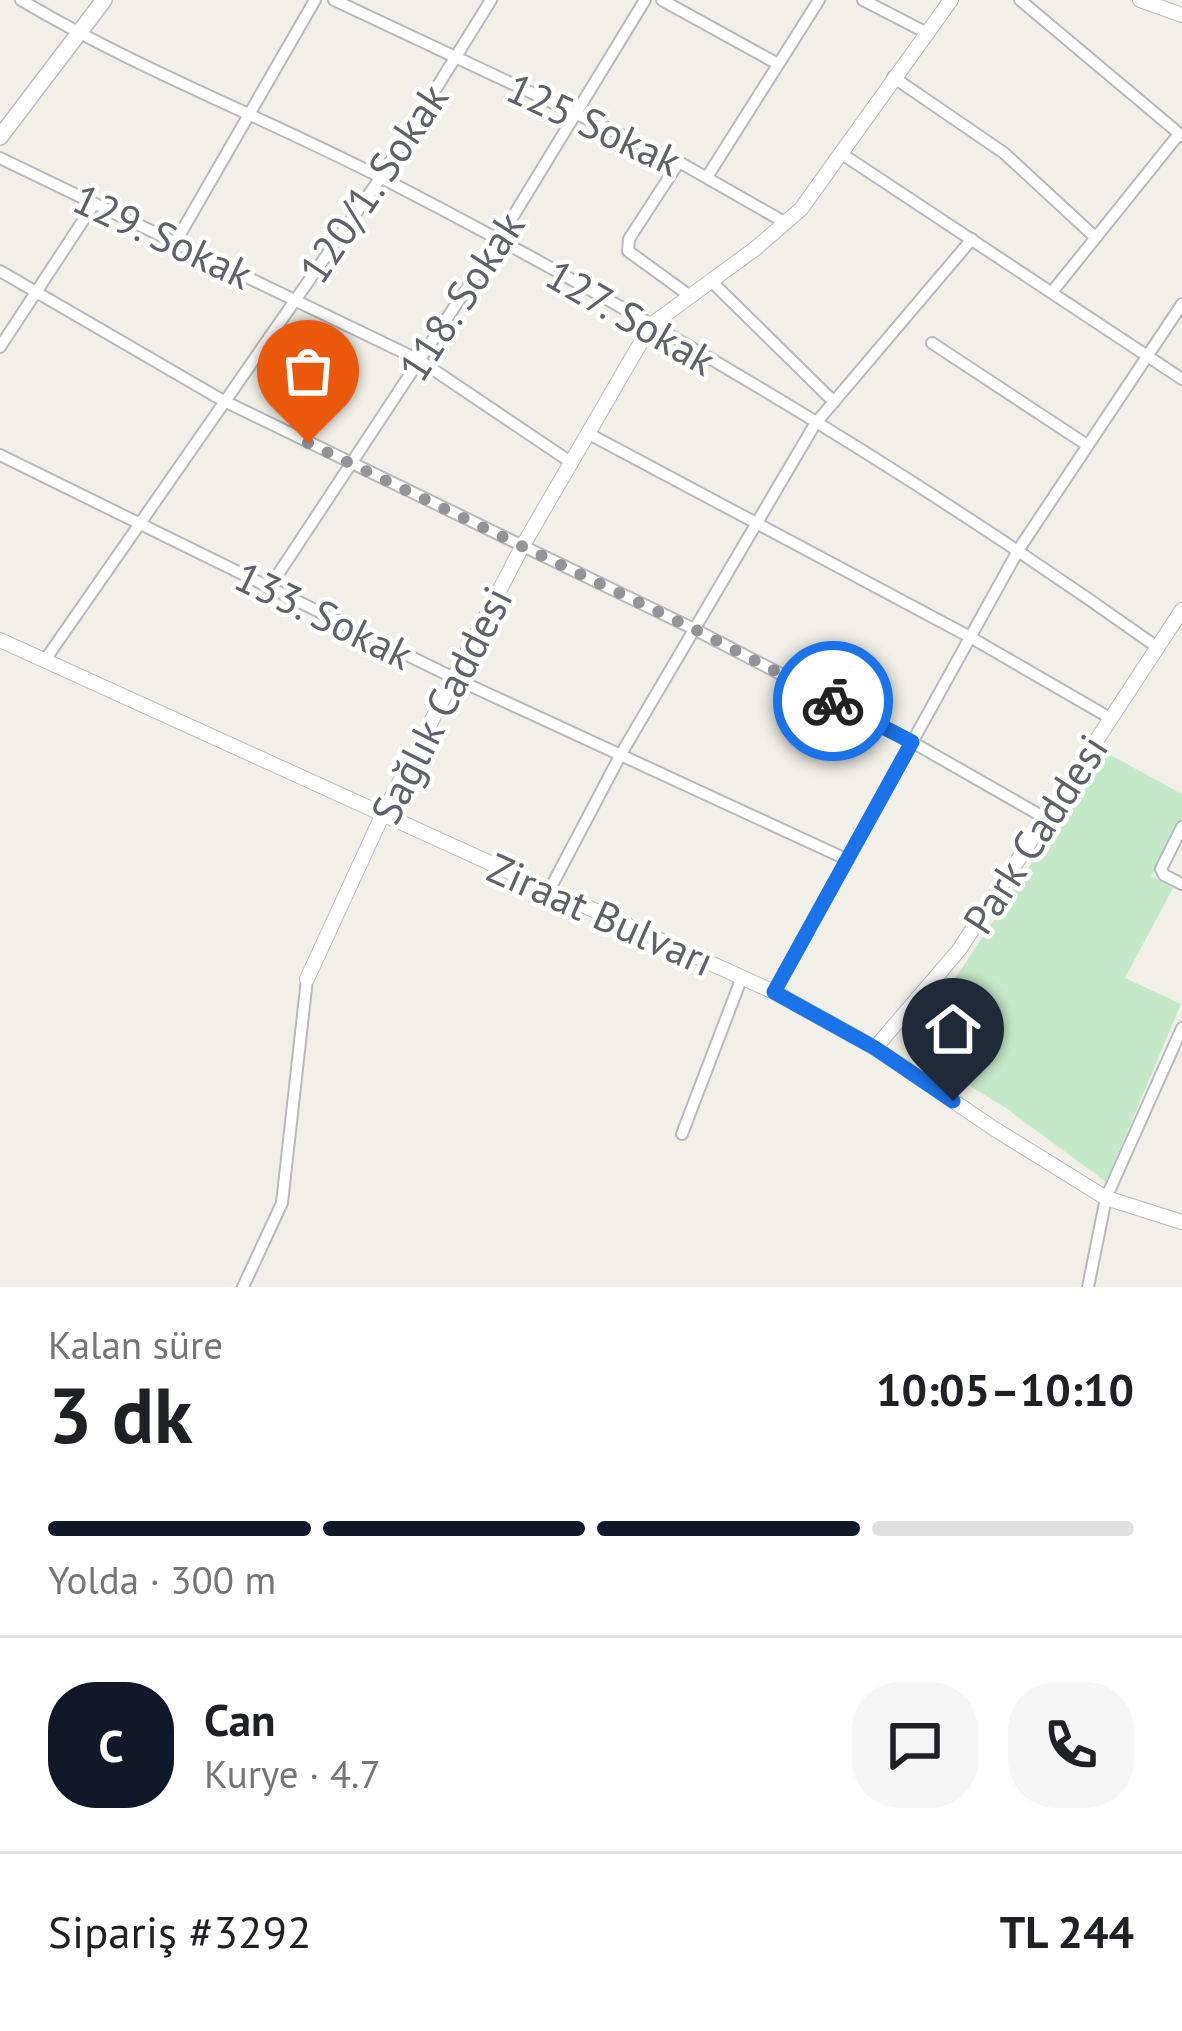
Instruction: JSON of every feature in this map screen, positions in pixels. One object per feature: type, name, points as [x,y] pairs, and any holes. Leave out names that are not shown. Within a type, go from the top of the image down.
[{"type":"main road","points":[[0,137],[104,0]]},
{"type":"street","name":"127. Sokak","points":[[21,0],[78,34],[380,177],[651,325],[1019,549],[1157,647]]},
{"type":"street","points":[[176,242],[315,0]]},
{"type":"street","name":"125 Sokak","points":[[334,0],[679,162],[786,223]]},
{"type":"street","name":"120/1. Sokak","points":[[45,660],[380,177],[491,0]]},
{"type":"street","name":"118. Sokak","points":[[269,588],[498,241],[645,0]]},
{"type":"street","points":[[662,0],[776,63]]},
{"type":"street","points":[[707,178],[819,0]]},
{"type":"street","points":[[863,0],[925,32]]},
{"type":"street","name":"Sağlık Caddesi","points":[[307,979],[382,816],[522,548],[651,325],[786,223],[815,194],[951,0]]},
{"type":"street","points":[[1020,0],[1180,135],[1052,292]]},
{"type":"street","points":[[1140,0],[1182,15]]},
{"type":"street","points":[[893,77],[1004,152],[1095,237]]},
{"type":"street","points":[[842,154],[1182,379]]},
{"type":"street","name":"129. Sokak","points":[[0,158],[419,360],[572,463]]},
{"type":"street","points":[[679,162],[629,239],[628,251],[690,296]]},
{"type":"street","points":[[0,347],[94,204]]},
{"type":"street","points":[[550,890],[621,754],[814,424],[971,238]]},
{"type":"street","points":[[0,271],[222,400],[694,629],[912,742],[1045,818]]},
{"type":"street","points":[[711,281],[834,402]]},
{"type":"street","points":[[774,992],[1019,549],[1182,304]]},
{"type":"street","points":[[932,343],[1087,445]]},
{"type":"street","points":[[591,435],[970,637],[1110,718]]},
{"type":"street","name":"133. Sokak","points":[[0,454],[456,679],[846,860]]},
{"type":"street","name":"Park Caddesi","points":[[875,1048],[959,950],[1179,620]]},
{"type":"street","name":"Ziraat Bulvarı","points":[[0,640],[774,992],[875,1048],[1106,1198],[1182,1222]]},
{"type":"street","points":[[1182,827],[1162,868],[1164,875],[1182,884]]},
{"type":"street","points":[[682,1134],[742,977]]},
{"type":"street","points":[[243,1287],[282,1203],[307,979]]},
{"type":"street","points":[[1088,1287],[1106,1198],[1182,1028]]},
{"type":"green space","points":[[1105,752],[1182,794],[1182,818],[1151,876],[1173,888],[1125,978],[1181,1004],[1106,1182],[1006,1108],[921,1056],[917,1048],[917,1036]]},
{"type":"way so far","points":[[308,443],[833,701]]},
{"type":"route","points":[[833,701],[912,742],[774,992],[875,1048],[953,1101]]}]
